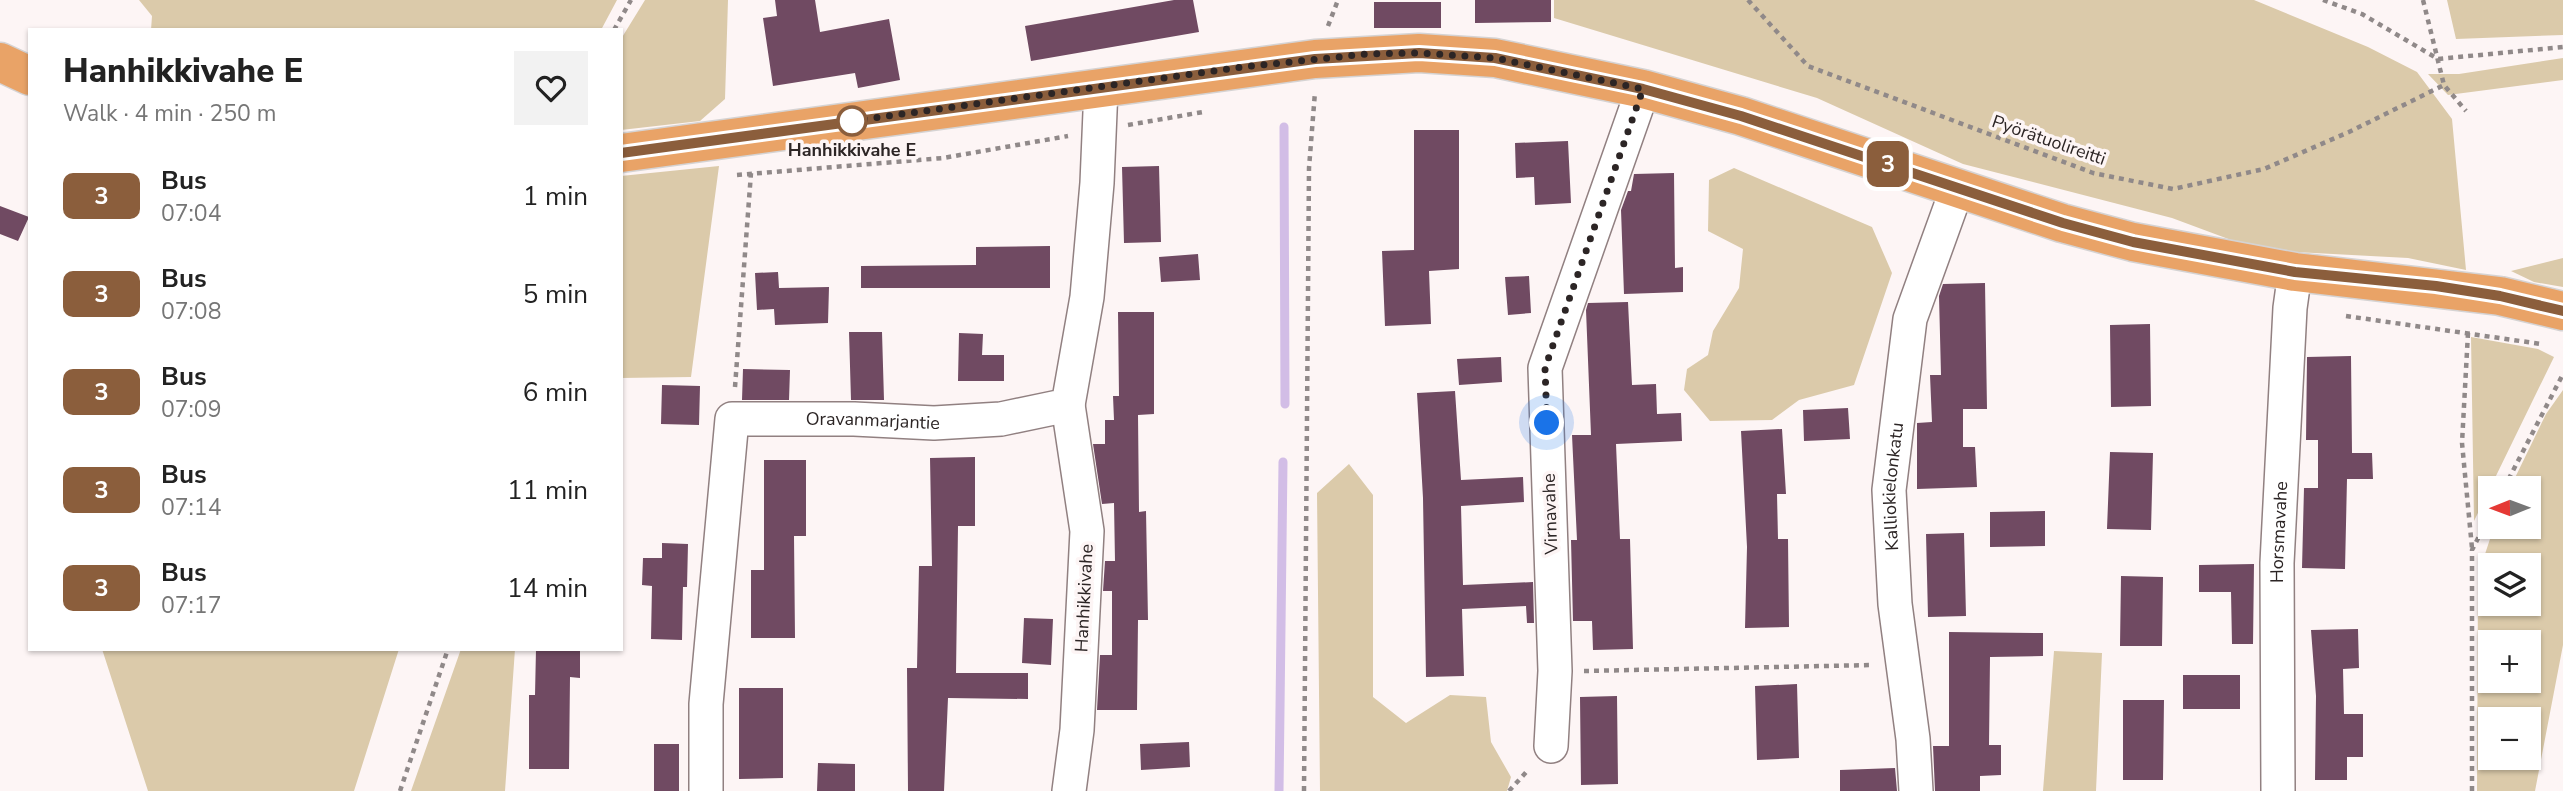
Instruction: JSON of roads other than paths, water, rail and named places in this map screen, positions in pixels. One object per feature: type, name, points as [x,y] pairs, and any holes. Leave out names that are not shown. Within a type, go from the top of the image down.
[{"type":"main road","points":[[623,153],[1315,59],[1419,53],[1495,58],[1643,89],[1836,146],[1957,189],[2133,242],[2295,272],[2436,286],[2500,296],[2563,311]]},
{"type":"main road","points":[[0,62],[28,75]]},
{"type":"street","points":[[1068,405],[1087,297],[1097,183],[1101,88]]},
{"type":"street","name":"Virnavahe","points":[[1550,746],[1555,671],[1545,368],[1643,89]]},
{"type":"street","name":"Kalliokielonkatu","points":[[1916,791],[1913,739],[1894,578],[1889,490],[1910,319],[1957,189]]},
{"type":"street","name":"Horsmavahe","points":[[2278,791],[2277,563],[2290,308],[2295,272]]},
{"type":"street","name":"Oravanmarjantie","points":[[706,791],[706,704],[732,419],[854,419],[934,424],[1001,419],[1068,405]]},
{"type":"street","name":"Hanhikkivahe","points":[[1068,405],[1087,531],[1077,730],[1069,791]]},
{"type":"waterway","points":[[1284,127],[1285,404]]},
{"type":"waterway","points":[[1279,791],[1283,462]]},
{"type":"place","name":"Hanhikkivahe E","points":[[852,121]]}]
